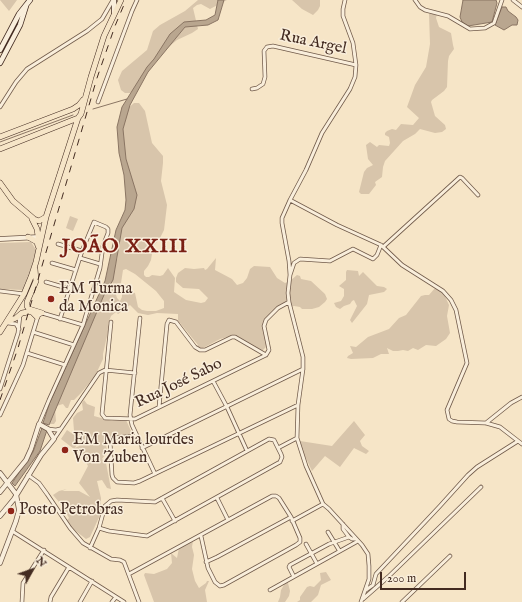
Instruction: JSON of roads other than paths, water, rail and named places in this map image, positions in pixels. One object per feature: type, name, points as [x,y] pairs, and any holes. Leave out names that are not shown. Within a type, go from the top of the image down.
[{"type":"main road","points":[[0,50],[19,14],[30,0]]},
{"type":"main road","points":[[113,0],[114,13]]},
{"type":"main road","points":[[0,332],[24,294],[35,266],[46,217],[104,36],[121,0]]},
{"type":"main road","points":[[0,63],[20,25],[26,6]]},
{"type":"main road","points":[[0,137],[72,109],[79,105],[85,97]]},
{"type":"main road","points":[[72,109],[80,114]]},
{"type":"main road","points":[[0,149],[80,114]]},
{"type":"main road","points":[[0,183],[14,201],[29,215],[39,221],[46,217]]},
{"type":"main road","points":[[29,215],[37,228],[40,239]]},
{"type":"main road","points":[[28,237],[37,242],[39,249]]},
{"type":"main road","points":[[35,266],[36,281],[27,302],[27,306],[29,309],[42,313]]},
{"type":"main road","points":[[6,322],[16,318],[22,313],[30,312],[35,314],[37,317]]},
{"type":"street","points":[[0,107],[16,82],[27,69],[87,32],[102,19],[113,0]]},
{"type":"street","points":[[98,102],[132,11],[138,0]]},
{"type":"street","points":[[345,0],[343,16],[352,43],[356,65],[355,77],[353,83],[322,133],[306,170],[290,200],[282,218],[282,223],[289,261],[289,302],[303,357],[296,438],[306,466],[323,504],[343,524],[368,554],[369,574],[362,601]]},
{"type":"street","points":[[416,0],[420,7],[424,10],[444,14],[470,29],[485,28],[494,23],[502,0]]},
{"type":"street","points":[[514,0],[522,7]]},
{"type":"street","name":"Rua Argel","points":[[252,89],[263,84],[265,77],[264,51],[267,47],[273,46],[356,65]]},
{"type":"street","points":[[290,275],[294,263],[300,259],[330,261],[353,249],[373,259],[382,246],[459,178],[462,178],[478,194]]},
{"type":"street","points":[[290,200],[337,225],[382,246],[402,265],[443,291],[454,305],[467,363],[447,410],[449,419],[452,421],[486,423],[500,427],[522,444]]},
{"type":"street","points":[[0,492],[9,483],[29,455],[65,365],[83,325],[100,264],[108,229],[106,227],[94,222],[82,252],[60,319]]},
{"type":"street","points":[[28,237],[35,234],[37,228]]},
{"type":"street","points":[[0,239],[28,237],[40,239]]},
{"type":"street","points":[[58,244],[82,252]]},
{"type":"street","points":[[80,258],[100,264]]},
{"type":"street","points":[[52,263],[76,270]]},
{"type":"street","points":[[46,282],[70,289]]},
{"type":"street","points":[[0,291],[24,294]]},
{"type":"street","points":[[159,408],[167,322],[171,319],[176,322],[195,347],[200,350],[204,350],[235,337],[266,355],[269,350],[264,326],[266,320],[278,308],[289,302]]},
{"type":"street","points":[[0,416],[19,375],[37,317],[42,313],[83,325]]},
{"type":"street","points":[[0,389],[19,329],[20,315]]},
{"type":"street","points":[[140,318],[131,419],[136,436],[155,474]]},
{"type":"street","points":[[6,322],[16,324],[19,329]]},
{"type":"street","name":"Rua José Sabo","points":[[111,322],[105,370],[102,414],[105,418],[131,419],[140,417],[266,355]]},
{"type":"street","points":[[33,332],[74,345]]},
{"type":"street","points":[[27,353],[65,365]]},
{"type":"street","points":[[142,448],[303,369]]},
{"type":"street","points":[[0,516],[11,503],[15,491],[54,439],[97,375],[105,370],[135,373]]},
{"type":"street","points":[[213,381],[227,407],[247,451]]},
{"type":"street","points":[[486,423],[522,397]]},
{"type":"street","points":[[136,436],[113,438],[110,441],[113,478],[117,482],[134,483],[140,481],[298,404]]},
{"type":"street","points":[[41,425],[48,429],[56,430],[60,428]]},
{"type":"street","points":[[48,429],[54,439]]},
{"type":"street","points":[[278,448],[296,438]]},
{"type":"street","points":[[90,548],[99,528],[106,506],[111,501],[120,500],[155,502],[269,439],[274,440],[282,457],[280,462],[145,537],[108,531],[99,528]]},
{"type":"street","points":[[366,590],[373,585],[376,574],[468,475],[477,467],[518,441]]},
{"type":"street","points":[[0,473],[15,491],[19,510],[0,563]]},
{"type":"street","points":[[28,475],[39,484],[47,494],[78,538],[90,548],[111,559],[122,561],[127,567],[139,602]]},
{"type":"street","points":[[362,601],[388,578],[481,487]]},
{"type":"street","points":[[129,574],[274,496],[279,498],[291,517],[300,538],[299,543],[220,586],[215,582],[206,562],[201,536]]},
{"type":"street","points":[[162,498],[175,521]]},
{"type":"street","points":[[217,498],[228,520]]},
{"type":"street","points":[[292,521],[323,504]]},
{"type":"street","points":[[206,562],[291,517]]},
{"type":"street","points":[[343,524],[343,529],[349,537],[352,540],[357,540]]},
{"type":"street","points":[[12,531],[124,602]]},
{"type":"street","points":[[328,532],[339,550]]},
{"type":"street","points":[[293,575],[289,567],[290,565],[334,541],[349,537]]},
{"type":"street","points":[[270,590],[357,540]]},
{"type":"street","points":[[306,544],[316,562]]},
{"type":"street","points":[[22,602],[24,583],[44,550]]},
{"type":"street","points":[[402,602],[450,556]]},
{"type":"street","points":[[50,602],[51,597],[69,567]]},
{"type":"street","points":[[80,602],[92,581]]},
{"type":"street","points":[[112,602],[116,597]]},
{"type":"waterway","points":[[93,109],[127,99]]},
{"type":"waterway","points":[[0,142],[73,115]]},
{"type":"railway","points":[[0,400],[18,348],[97,78],[115,26],[126,0]]},
{"type":"place","name":"EM Turma da Monica","points":[[51,299]]},
{"type":"place","name":"EM Maria lourdes Von Zuben","points":[[65,450]]},
{"type":"place","name":"Posto Petrobras","points":[[11,511]]},
{"type":"district","name":"JOÃO XXIII","points":[[125,248]]}]
